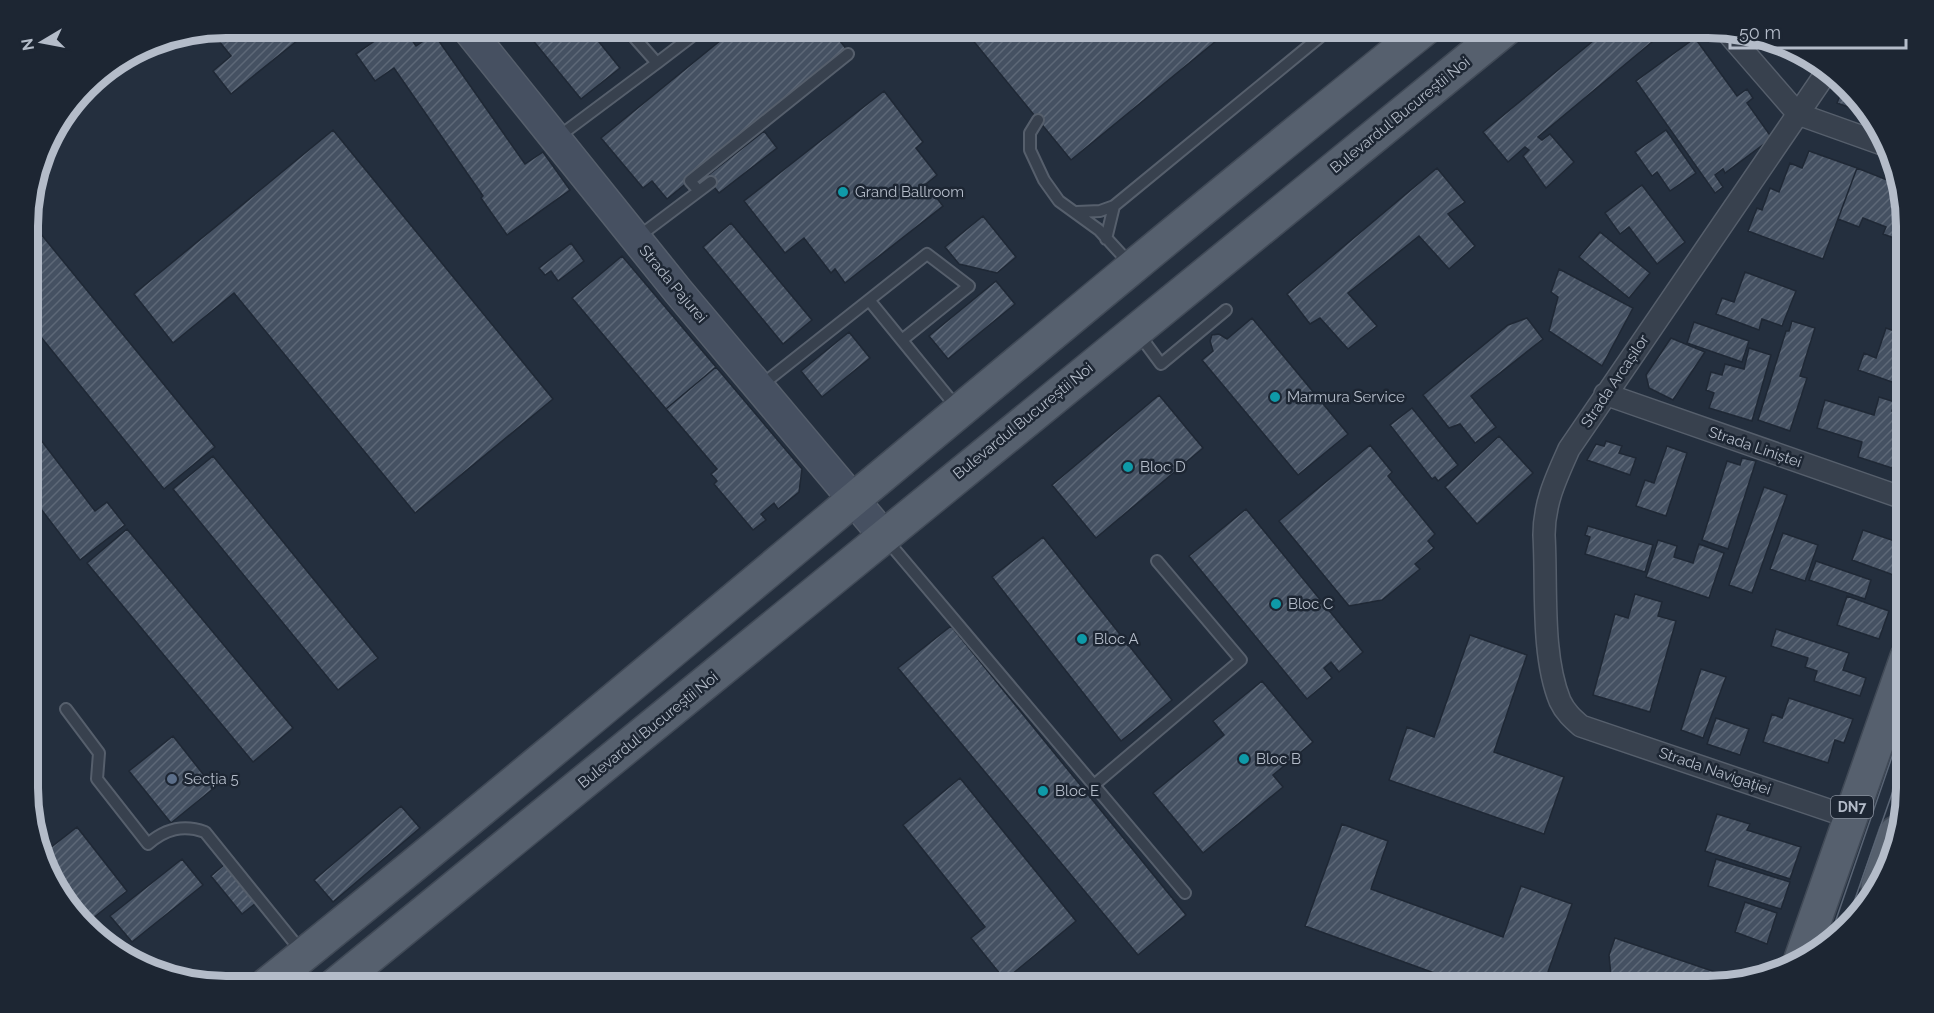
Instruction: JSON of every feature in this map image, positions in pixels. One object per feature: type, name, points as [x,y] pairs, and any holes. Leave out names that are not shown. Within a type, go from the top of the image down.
[{"type":"main road","points":[[278,976],[518,780],[1133,268],[1415,37]]},
{"type":"main road","name":"Bulevardul Bucureștii Noi","points":[[346,976],[1496,37]]},
{"type":"main road","name":"DN7","points":[[1804,949],[1896,687]]},
{"type":"main road","points":[[518,780],[540,817]]},
{"type":"street","name":"Strada Pajurei","points":[[475,38],[635,239],[884,536]]},
{"type":"street","points":[[1733,40],[1798,114],[1876,142]]},
{"type":"street","name":"Strada Arcașilor","points":[[1581,726],[1568,715],[1556,689],[1548,638],[1544,517],[1549,495],[1569,449],[1605,394],[1824,77]]},
{"type":"street","name":"Strada Liniștei","points":[[1605,394],[1896,496]]},
{"type":"street","name":"Strada Navigației","points":[[1581,726],[1849,817]]},
{"type":"lane","points":[[1077,212],[1101,211],[1114,206],[1320,37]]},
{"type":"lane","points":[[635,38],[657,63]]},
{"type":"lane","points":[[555,139],[690,38]]},
{"type":"lane","points":[[699,191],[690,181],[848,54]]},
{"type":"lane","points":[[1038,120],[1030,133],[1030,150],[1035,164],[1059,201],[1099,230],[1133,268]]},
{"type":"lane","points":[[635,239],[711,182]]},
{"type":"lane","points":[[1106,239],[1114,206]]},
{"type":"lane","points":[[759,388],[927,254],[969,286],[902,340]]},
{"type":"lane","points":[[869,300],[961,412]]},
{"type":"lane","points":[[1135,330],[1161,364],[1226,310]]},
{"type":"lane","points":[[884,536],[1185,893]]},
{"type":"lane","points":[[1094,785],[1241,660],[1157,561]]},
{"type":"lane","points":[[66,709],[99,753],[97,779],[148,844],[162,832],[193,828],[206,832],[304,955]]},
{"type":"building","points":[[971,37],[1220,37],[1071,160]]},
{"type":"building","points":[[1598,37],[1658,37],[1538,137],[1542,140],[1550,134],[1574,162],[1546,188],[1523,156],[1529,150],[1525,147],[1508,162],[1483,132]]},
{"type":"building","points":[[216,38],[301,38],[231,94],[213,71],[231,56]]},
{"type":"building","points":[[379,38],[410,38],[416,46],[428,38],[437,38],[525,164],[543,152],[570,190],[507,235],[481,198],[483,196],[394,68],[375,81],[356,54]]},
{"type":"building","points":[[531,38],[596,38],[620,68],[581,99]]},
{"type":"building","points":[[724,38],[844,38],[840,41],[848,51],[667,199],[652,181],[643,188],[601,138]]},
{"type":"building","points":[[1695,38],[1737,96],[1747,89],[1753,98],[1747,103],[1772,138],[1725,173],[1723,169],[1715,175],[1723,187],[1715,193],[1636,81]]},
{"type":"building","name":"Grand Ballroom","points":[[884,91],[923,142],[916,148],[937,175],[926,184],[943,206],[845,283],[835,269],[831,273],[804,238],[785,253],[744,201]]},
{"type":"building","points":[[1842,92],[1857,110],[1837,103]]},
{"type":"building","points":[[333,130],[553,399],[415,513],[234,293],[173,343],[134,294]]},
{"type":"building","points":[[1666,130],[1696,173],[1670,191],[1657,172],[1652,176],[1635,152]]},
{"type":"building","points":[[764,131],[777,148],[719,193],[706,177]]},
{"type":"building","points":[[1809,151],[1857,168],[1823,259],[1748,231],[1757,208],[1762,210],[1770,188],[1779,192],[1790,163],[1802,168]]},
{"type":"building","points":[[1437,168],[1465,202],[1448,214],[1475,246],[1449,269],[1419,236],[1348,293],[1377,326],[1348,349],[1320,318],[1310,324],[1287,294]]},
{"type":"building","points":[[1857,168],[1891,181],[1895,201],[1896,239],[1883,234],[1886,227],[1863,218],[1859,227],[1838,219]]},
{"type":"building","points":[[1642,185],[1685,242],[1657,264],[1629,227],[1620,234],[1605,213]]},
{"type":"building","points":[[983,216],[1016,257],[997,273],[959,264],[945,247]]},
{"type":"building","points":[[731,223],[812,320],[783,344],[703,247]]},
{"type":"building","points":[[38,230],[215,447],[164,489],[38,333]]},
{"type":"building","points":[[1600,232],[1650,273],[1629,298],[1579,257]]},
{"type":"building","points":[[571,243],[584,261],[558,281],[551,271],[545,275],[539,268]]},
{"type":"building","points":[[622,256],[716,367],[666,409],[572,298]]},
{"type":"building","points":[[1559,269],[1633,308],[1602,366],[1549,331],[1558,297],[1551,292]]},
{"type":"building","points":[[1745,272],[1796,291],[1782,326],[1762,319],[1759,330],[1716,314],[1722,298],[1734,302]]},
{"type":"building","points":[[996,281],[1015,304],[948,359],[929,336]]},
{"type":"building","name":"Marmura Service","points":[[1252,318],[1348,434],[1298,475],[1202,360],[1213,351],[1210,341],[1212,335],[1219,334],[1227,339]]},
{"type":"building","points":[[1527,318],[1543,339],[1471,396],[1496,427],[1475,443],[1460,424],[1449,428],[1423,395],[1508,325]]},
{"type":"building","points":[[1792,321],[1815,328],[1800,376],[1807,378],[1790,431],[1758,420],[1786,331],[1789,331]]},
{"type":"building","points":[[1694,322],[1749,341],[1742,362],[1687,343]]},
{"type":"building","points":[[1886,328],[1896,332],[1896,383],[1858,370],[1864,353],[1876,358]]},
{"type":"building","points":[[849,332],[870,358],[822,397],[801,371]]},
{"type":"building","points":[[1671,338],[1705,352],[1673,400],[1649,388],[1646,375]]},
{"type":"building","points":[[1749,348],[1771,355],[1752,421],[1709,408],[1714,393],[1706,390],[1711,372],[1722,375],[1725,364],[1744,369]]},
{"type":"building","points":[[716,367],[802,469],[799,492],[778,509],[774,503],[761,514],[766,520],[753,530],[714,484],[717,481],[711,474],[717,469],[666,409]]},
{"type":"building","name":"Bloc D","points":[[1159,395],[1203,448],[1096,538],[1052,485]]},
{"type":"building","points":[[1879,397],[1895,402],[1892,411],[1896,412],[1896,454],[1892,468],[1858,457],[1862,442],[1817,428],[1825,400],[1874,415]]},
{"type":"building","points":[[1412,408],[1458,465],[1438,481],[1435,477],[1432,479],[1390,425]]},
{"type":"building","points":[[38,436],[95,511],[107,502],[125,525],[80,560],[37,504]]},
{"type":"building","points":[[1499,436],[1533,473],[1477,524],[1445,487]]},
{"type":"building","points":[[1606,441],[1622,446],[1619,453],[1636,458],[1630,475],[1587,460],[1596,444],[1604,446]]},
{"type":"building","points":[[1370,445],[1392,472],[1388,476],[1435,534],[1428,541],[1434,548],[1415,564],[1420,569],[1382,600],[1349,606],[1279,521]]},
{"type":"building","points":[[1667,446],[1687,453],[1666,516],[1636,506],[1645,480],[1654,483]]},
{"type":"building","points":[[213,456],[378,658],[338,690],[173,489]]},
{"type":"building","points":[[1742,458],[1756,461],[1728,549],[1702,540],[1727,461],[1740,465]]},
{"type":"building","points":[[1764,487],[1787,495],[1752,593],[1729,585]]},
{"type":"building","name":"Bloc C","points":[[1246,509],[1363,652],[1339,672],[1331,662],[1324,668],[1332,678],[1307,699],[1189,556]]},
{"type":"building","points":[[1588,526],[1653,545],[1645,572],[1585,554],[1590,537],[1585,535]]},
{"type":"building","points":[[127,529],[293,728],[253,762],[87,563]]},
{"type":"building","points":[[1863,530],[1896,542],[1896,576],[1852,560]]},
{"type":"building","points":[[1783,533],[1818,545],[1805,581],[1770,569]]},
{"type":"building","name":"Bloc A","points":[[1043,537],[1172,700],[1121,741],[992,577]]},
{"type":"building","points":[[1658,540],[1677,546],[1674,557],[1693,563],[1699,544],[1724,553],[1709,598],[1646,577]]},
{"type":"building","points":[[1816,561],[1871,580],[1865,599],[1809,580]]},
{"type":"building","points":[[1635,594],[1662,602],[1658,616],[1676,621],[1650,712],[1593,695],[1615,614],[1628,618]]},
{"type":"building","points":[[1847,596],[1889,611],[1879,639],[1837,625]]},
{"type":"building","name":"Bloc E","points":[[951,626],[1186,915],[1138,955],[898,668]]},
{"type":"building","points":[[1776,629],[1849,653],[1843,670],[1866,678],[1860,696],[1814,681],[1817,671],[1805,667],[1808,658],[1771,646]]},
{"type":"building","points":[[1470,635],[1527,655],[1494,752],[1564,777],[1544,834],[1389,780],[1407,727],[1434,737]]},
{"type":"building","points":[[1701,669],[1726,677],[1703,738],[1681,730]]},
{"type":"building","name":"Bloc B","points":[[1262,681],[1313,742],[1273,775],[1283,787],[1203,853],[1153,793],[1224,735],[1213,721]]},
{"type":"building","points":[[1789,698],[1853,719],[1844,743],[1835,740],[1828,763],[1763,742],[1772,714],[1782,718]]},
{"type":"building","points":[[1716,718],[1749,729],[1740,755],[1707,744]]},
{"type":"building","name":"Secția 5","points":[[173,736],[214,788],[171,823],[129,771]]},
{"type":"building","points":[[960,778],[1076,921],[1010,975],[1001,975],[971,938],[985,927],[903,825]]},
{"type":"building","points":[[401,806],[420,828],[333,902],[314,880]]},
{"type":"building","points":[[1717,814],[1750,824],[1747,830],[1801,847],[1790,879],[1705,851]]},
{"type":"building","points":[[1342,824],[1388,841],[1371,889],[1503,937],[1521,886],[1572,904],[1547,975],[1440,975],[1305,926]]},
{"type":"building","points":[[77,827],[127,891],[92,919],[63,882],[48,849]]},
{"type":"building","points":[[182,859],[203,885],[132,942],[110,916]]},
{"type":"building","points":[[1716,859],[1790,882],[1781,909],[1708,886]]},
{"type":"building","points":[[225,864],[256,903],[242,914],[211,876]]},
{"type":"building","points":[[1745,902],[1777,913],[1767,944],[1735,932]]},
{"type":"building","points":[[1615,938],[1723,975],[1611,975],[1609,955]]},
{"type":"tram line","points":[[1833,929],[1896,745]]},
{"type":"tram line","points":[[1851,911],[1896,782]]},
{"type":"place","name":"Grand Ballroom","points":[[843,192]]},
{"type":"place","name":"Marmura Service","points":[[1275,397]]},
{"type":"place","name":"Bloc D","points":[[1128,467]]},
{"type":"place","name":"Bloc C","points":[[1276,604]]},
{"type":"place","name":"Bloc A","points":[[1082,639]]},
{"type":"place","name":"Bloc B","points":[[1244,759]]},
{"type":"place","name":"Secția 5","points":[[172,779]]},
{"type":"place","name":"Bloc E","points":[[1043,791]]}]
